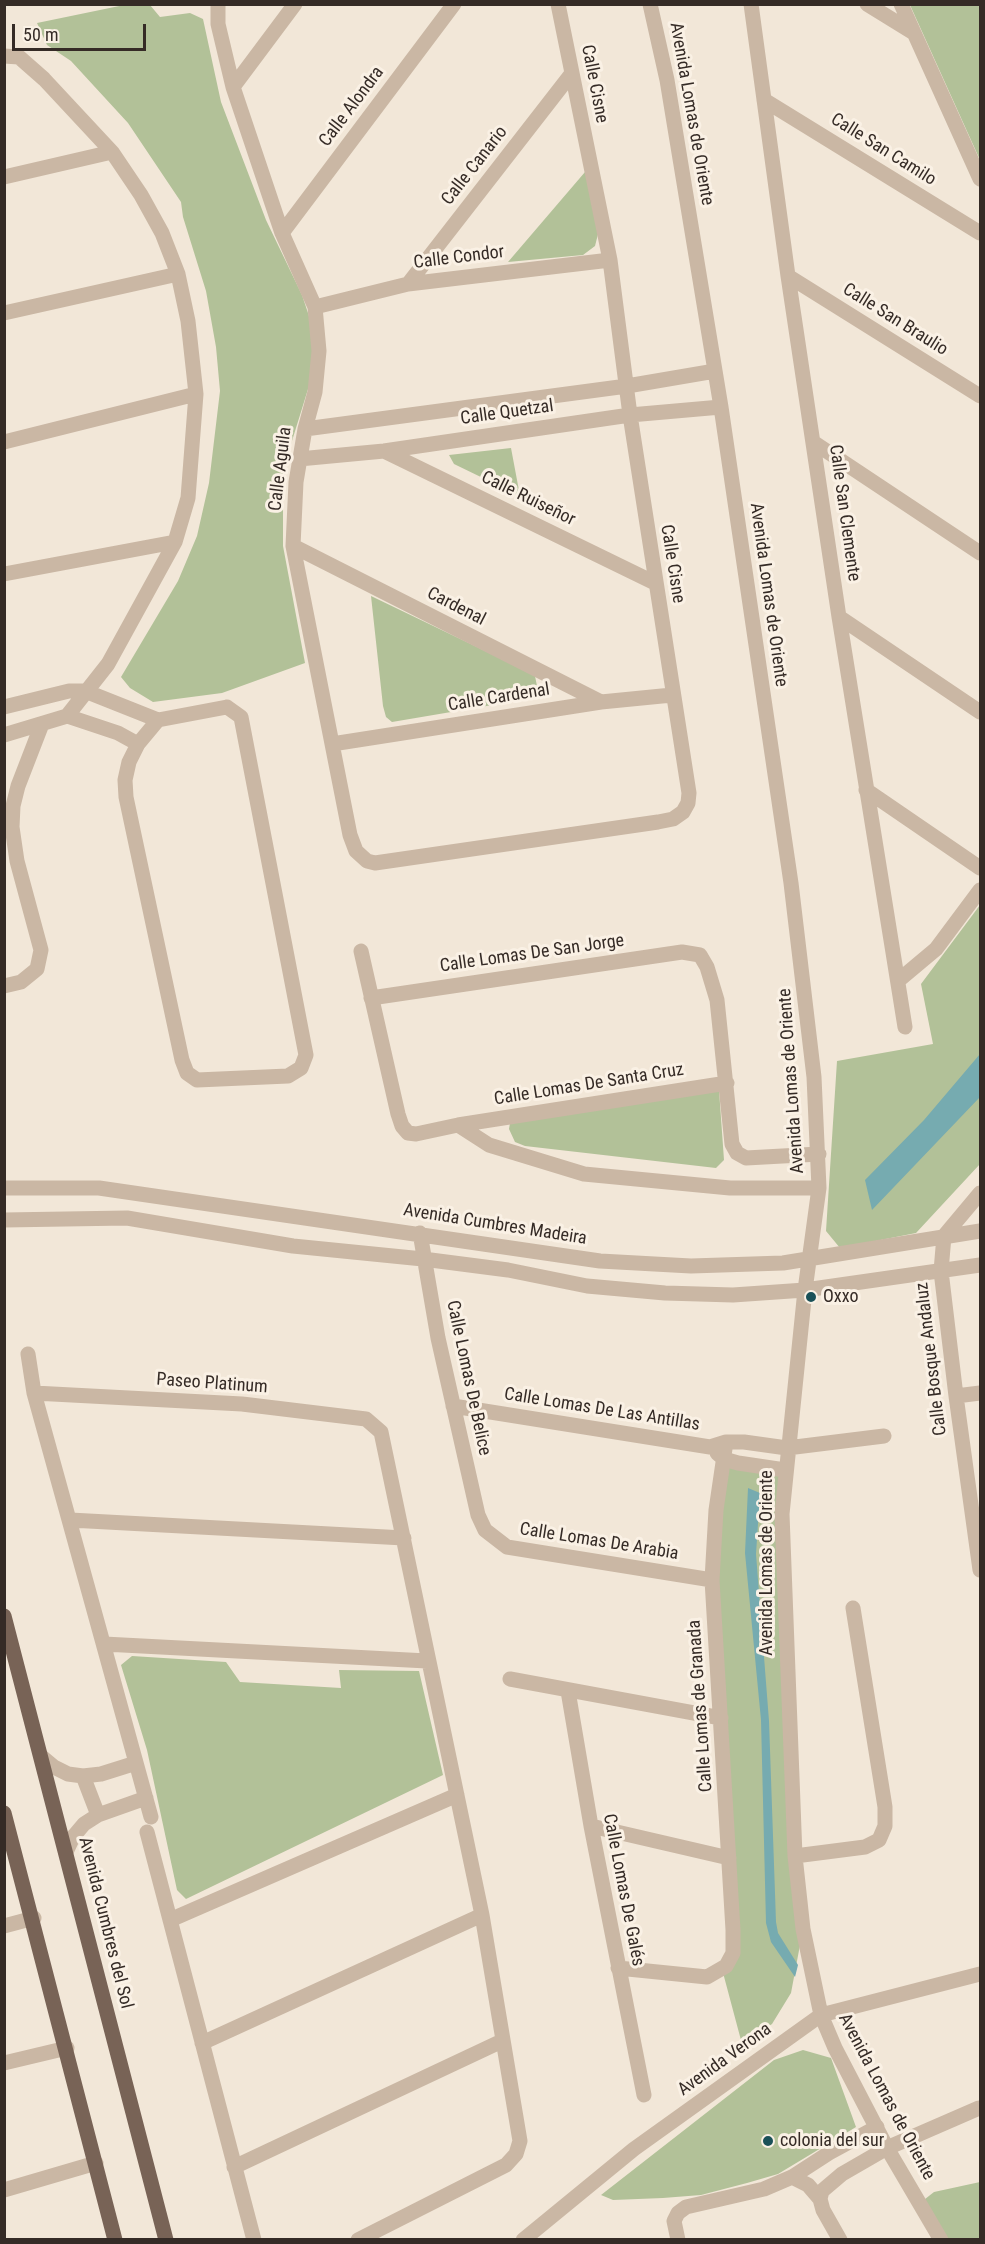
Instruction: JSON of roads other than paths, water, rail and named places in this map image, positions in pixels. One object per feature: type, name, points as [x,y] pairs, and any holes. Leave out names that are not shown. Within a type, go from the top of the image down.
[{"type":"main road","name":"Avenida Cumbres del Sol","points":[[4,1616],[166,2240]]},
{"type":"main road","points":[[4,1813],[68,2048],[115,2240]]},
{"type":"street","points":[[233,87],[295,4]]},
{"type":"street","name":"Calle Alondra","points":[[282,233],[454,4]]},
{"type":"street","name":"Calle Cisne","points":[[367,861],[375,863],[673,819],[683,812],[689,793],[630,415],[610,260],[558,4]]},
{"type":"street","name":"Avenida Lomas de Oriente","points":[[650,4],[667,80],[715,371],[802,965],[819,1154],[819,1188],[787,1448],[782,1515],[795,1856],[803,1929],[821,2014],[835,2048],[887,2148],[941,2240]]},
{"type":"street","name":"Calle San Clemente","points":[[752,4],[788,276],[866,790],[899,980],[904,1027]]},
{"type":"street","points":[[867,4],[914,33]]},
{"type":"street","points":[[901,4],[981,179]]},
{"type":"street","name":"Calle Aguila","points":[[218,5],[218,24],[233,87],[282,233],[315,307],[319,351],[315,392],[304,429],[299,459],[293,546],[350,835],[356,851],[367,861]]},
{"type":"street","points":[[4,56],[19,57],[44,79],[112,152],[146,204],[162,233],[178,274],[188,321],[196,394],[188,498],[175,542],[108,664],[67,716],[4,735]]},
{"type":"street","name":"Calle Canario","points":[[408,284],[572,73]]},
{"type":"street","name":"Calle San Camilo","points":[[764,100],[981,233]]},
{"type":"street","points":[[4,177],[112,152]]},
{"type":"street","name":"Calle Condor","points":[[315,307],[408,284],[610,260]]},
{"type":"street","points":[[4,313],[178,274]]},
{"type":"street","name":"Calle San Braulio","points":[[788,276],[981,396]]},
{"type":"street","name":"Calle Quetzal","points":[[304,429],[627,386],[715,371]]},
{"type":"street","points":[[4,442],[196,394]]},
{"type":"street","name":"Calle Quetzal","points":[[299,459],[384,451],[630,415],[720,407]]},
{"type":"street","points":[[813,442],[981,553]]},
{"type":"street","name":"Calle Ruiseñor","points":[[384,451],[656,583]]},
{"type":"street","points":[[4,574],[175,542]]},
{"type":"street","name":"Cardenal","points":[[293,546],[601,702]]},
{"type":"street","points":[[839,617],[981,712]]},
{"type":"street","points":[[4,707],[69,691],[85,692],[158,720],[227,707],[241,717],[306,1055],[301,1068],[288,1076],[197,1080],[187,1073],[126,797],[129,762],[138,744],[158,720]]},
{"type":"street","name":"Calle Cardenal","points":[[332,744],[601,702],[672,695]]},
{"type":"street","points":[[67,716],[118,733],[138,744]]},
{"type":"street","points":[[4,986],[21,982],[37,969],[41,950],[17,861],[12,827],[13,806],[18,786],[42,724]]},
{"type":"street","points":[[866,790],[981,868]]},
{"type":"street","points":[[899,980],[936,949],[981,890]]},
{"type":"street","points":[[362,951],[370,998]]},
{"type":"street","name":"Calle Lomas De San Jorge","points":[[370,998],[682,952],[700,955],[707,967],[717,1000],[726,1083]]},
{"type":"street","name":"Calle Lomas De Santa Cruz","points":[[370,998],[398,1114],[402,1126],[408,1133],[416,1134],[458,1125],[726,1083]]},
{"type":"street","points":[[726,1083],[732,1144],[737,1153],[746,1158],[819,1154]]},
{"type":"street","points":[[458,1125],[489,1145],[584,1174],[730,1188],[819,1188]]},
{"type":"street","name":"Avenida Cumbres Madeira","points":[[4,1188],[99,1188],[600,1261],[691,1266],[809,1260],[981,1230]]},
{"type":"street","points":[[944,1236],[981,1193]]},
{"type":"street","points":[[4,1220],[127,1218],[293,1246],[423,1259],[508,1270],[587,1286],[665,1293],[733,1295],[805,1290],[981,1265]]},
{"type":"street","name":"Calle Lomas De Belice","points":[[420,1233],[423,1259],[453,1406],[478,1515],[485,1530]]},
{"type":"street","name":"Calle Bosque Andaluz","points":[[944,1236],[941,1271],[956,1396],[976,1515],[981,1570]]},
{"type":"street","points":[[28,1354],[34,1393],[146,1798],[149,1825],[170,1920],[254,2240]]},
{"type":"street","points":[[956,1396],[981,1392]]},
{"type":"street","name":"Paseo Platinum","points":[[34,1393],[242,1404],[366,1419],[381,1432],[404,1538]]},
{"type":"street","name":"Calle Lomas De Las Antillas","points":[[453,1406],[710,1447],[726,1442],[787,1448],[884,1436]]},
{"type":"street","name":"Calle Lomas de Granada","points":[[618,1968],[707,1977],[726,1966],[733,1953],[734,1930],[712,1580],[716,1510],[726,1442]]},
{"type":"street","name":"Calle Lomas De Las Antillas","points":[[710,1447],[724,1459]]},
{"type":"street","points":[[724,1459],[785,1470]]},
{"type":"street","points":[[69,1520],[404,1538],[427,1661],[482,1915],[502,2041],[520,2129],[516,2154],[506,2165],[358,2240]]},
{"type":"street","name":"Calle Lomas De Arabia","points":[[485,1530],[507,1547],[712,1580]]},
{"type":"street","points":[[795,1856],[865,1847],[879,1840],[885,1826],[885,1807],[853,1608]]},
{"type":"street","points":[[104,1644],[427,1661]]},
{"type":"street","points":[[510,1679],[721,1718]]},
{"type":"street","name":"Calle Lomas De Galés","points":[[568,1691],[591,1826],[644,2095]]},
{"type":"street","points":[[42,1757],[54,1767],[68,1774],[83,1776],[101,1774],[136,1763]]},
{"type":"street","points":[[83,1776],[98,1815]]},
{"type":"street","points":[[170,1920],[457,1795]]},
{"type":"street","points":[[66,1852],[73,1837],[84,1824],[98,1815],[146,1798]]},
{"type":"street","points":[[591,1826],[729,1858]]},
{"type":"street","points":[[202,2043],[482,1915]]},
{"type":"street","points":[[4,1926],[34,1918]]},
{"type":"street","name":"Avenida Verona","points":[[523,2240],[634,2149],[821,2014],[981,1974]]},
{"type":"street","points":[[234,2167],[502,2041]]},
{"type":"street","points":[[4,2063],[68,2048]]},
{"type":"street","points":[[821,2195],[842,2174],[887,2148],[979,2108]]},
{"type":"street","points":[[678,2240],[674,2221],[678,2213],[686,2207],[764,2189],[792,2177],[876,2127]]},
{"type":"street","points":[[4,2190],[96,2163]]},
{"type":"street","points":[[792,2177],[821,2195],[840,2240]]},
{"type":"water","points":[[980,1054],[980,1097],[872,1210],[865,1180],[924,1120]]},
{"type":"water","points":[[748,1488],[760,1493],[756,1554],[769,1721],[776,1922],[778,1933],[798,1965],[795,1977],[771,1942],[766,1923],[761,1720],[745,1553]]},
{"type":"place","name":"Oxxo","points":[[811,1297]]},
{"type":"place","name":"colonia del sur","points":[[768,2141]]}]
